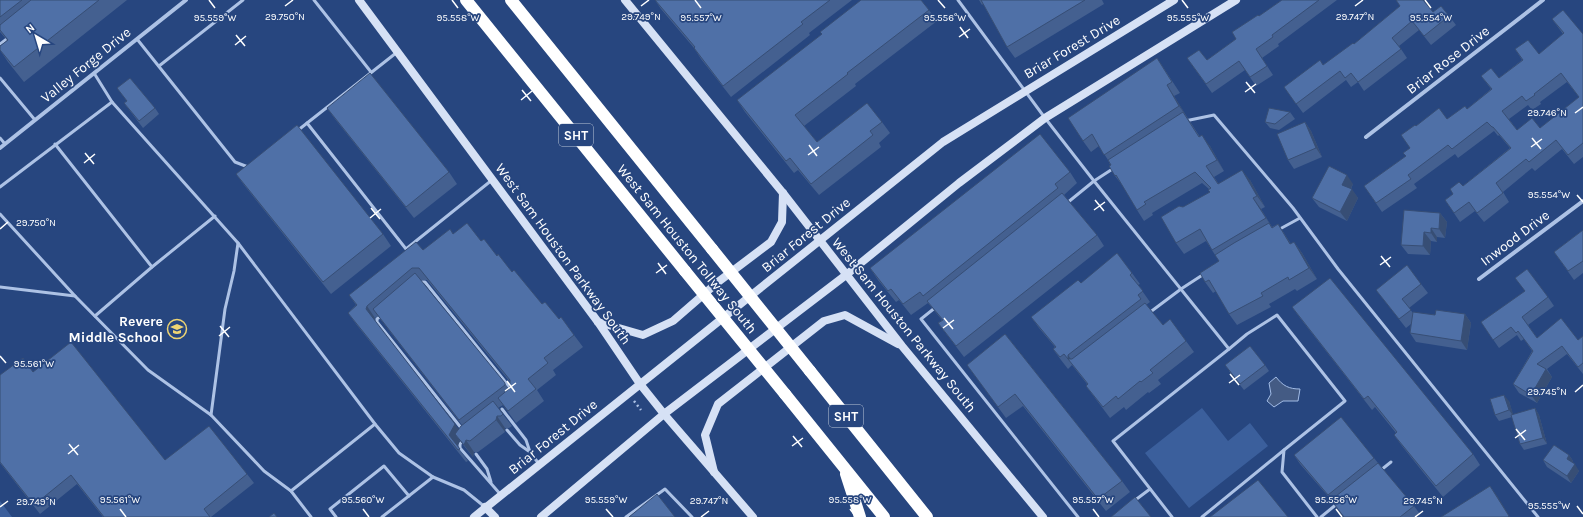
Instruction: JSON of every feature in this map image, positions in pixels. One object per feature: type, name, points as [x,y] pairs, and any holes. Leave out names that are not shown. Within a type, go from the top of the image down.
[{"type":"highway","name":"West Sam Houston Tollway South","points":[[466,0],[884,517]]},
{"type":"highway","name":"West Sam Houston Tollway South","points":[[511,0],[927,517]]},
{"type":"highway","points":[[843,467],[860,517]]},
{"type":"main road","name":"West Sam Houston Parkway South","points":[[359,0],[598,322],[640,384],[714,473],[753,517]]},
{"type":"main road","name":"West Sam Houston Parkway South","points":[[625,0],[783,193],[902,346],[1042,517]]},
{"type":"main road","name":"Briar Forest Drive","points":[[474,517],[942,142],[1174,0]]},
{"type":"main road","points":[[541,517],[664,414],[846,275],[959,183],[1045,118],[1236,0]]},
{"type":"main road","points":[[598,322],[643,335],[673,321],[718,282],[772,242],[782,222],[783,193]]},
{"type":"main road","points":[[714,473],[705,435],[718,404],[824,321],[846,315],[902,346]]},
{"type":"main road","points":[[485,507],[495,517]]},
{"type":"street","name":"Valley Forge Drive","points":[[0,148],[186,0]]},
{"type":"street","name":"Briar Rose Drive","points":[[1366,137],[1543,0]]},
{"type":"street","name":"Inwood Drive","points":[[1479,279],[1583,201]]},
{"type":"lane","points":[[159,66],[243,0]]},
{"type":"lane","points":[[314,0],[371,72]]},
{"type":"lane","points":[[958,0],[1045,118],[1229,349]]},
{"type":"lane","points":[[0,44],[12,34]]},
{"type":"lane","points":[[137,39],[235,162],[251,168]]},
{"type":"lane","points":[[293,135],[397,52]]},
{"type":"lane","points":[[94,73],[112,102],[238,243],[375,424],[399,453],[433,476],[464,490],[485,507]]},
{"type":"lane","points":[[0,78],[34,120]]},
{"type":"lane","points":[[0,187],[112,102]]},
{"type":"lane","points":[[1181,124],[1188,120],[1214,115],[1300,218],[1338,269],[1538,517]]},
{"type":"lane","points":[[307,123],[406,249],[492,180]]},
{"type":"lane","points":[[0,138],[5,144]]},
{"type":"lane","points":[[55,144],[152,267]]},
{"type":"lane","points":[[1063,206],[1094,181],[1121,164]]},
{"type":"lane","points":[[0,214],[75,296],[148,370],[211,415],[264,471],[291,491],[311,517]]},
{"type":"lane","points":[[95,316],[215,216]]},
{"type":"lane","points":[[1273,232],[1300,218]]},
{"type":"lane","points":[[211,415],[225,309],[234,271],[238,243]]},
{"type":"lane","points":[[1146,315],[1207,272]]},
{"type":"lane","points":[[416,286],[422,282],[425,282],[515,393]]},
{"type":"lane","points":[[0,287],[75,296]]},
{"type":"lane","points":[[939,305],[921,319],[1078,517]]},
{"type":"lane","points":[[384,313],[377,319],[377,322],[467,436],[460,444],[460,448],[501,495]]},
{"type":"lane","points":[[1172,517],[1113,441],[1247,334],[1277,315],[1345,401],[1202,517]]},
{"type":"lane","points":[[497,412],[506,405]]},
{"type":"lane","points":[[502,409],[526,440],[530,452]]},
{"type":"lane","points":[[291,491],[375,424]]},
{"type":"lane","points":[[507,430],[520,445],[530,452],[539,464]]},
{"type":"lane","points":[[1284,450],[1282,472],[1316,517]]},
{"type":"lane","points":[[476,454],[487,470],[491,483]]},
{"type":"lane","points":[[1379,472],[1391,462]]},
{"type":"lane","points":[[336,517],[330,509],[384,466],[409,496]]},
{"type":"lane","points":[[382,517],[433,476]]},
{"type":"lane","points":[[626,517],[665,489],[692,517]]},
{"type":"lane","points":[[1132,503],[1150,489]]},
{"type":"lane","points":[[1321,517],[1344,499]]},
{"type":"path","points":[[839,241],[853,259]]},
{"type":"path","points":[[632,398],[642,410]]},
{"type":"shaded area","points":[[1276,377],[1286,386],[1300,389],[1298,401],[1283,401],[1274,407],[1267,401],[1271,394],[1269,383]]},
{"type":"shaded area","points":[[1202,408],[1228,441],[1250,423],[1268,446],[1189,508],[1145,453]]},
{"type":"shaded area","points":[[0,501],[12,517],[0,517]]},
{"type":"building","points":[[0,0],[22,0],[0,17]]},
{"type":"building","points":[[31,0],[99,0],[14,67],[0,50],[0,46],[8,40],[0,30],[0,25]]},
{"type":"building","points":[[655,0],[830,0],[801,22],[803,24],[723,86],[694,48],[695,47]]},
{"type":"building","points":[[861,0],[921,0],[929,10],[795,115],[817,142],[867,103],[882,122],[870,131],[873,135],[811,184],[790,158],[786,161],[737,100],[822,34],[820,32]]},
{"type":"building","points":[[981,0],[1085,0],[1007,47]]},
{"type":"building","points":[[1282,0],[1319,0],[1272,35],[1273,37],[1256,49],[1267,66],[1250,77],[1239,61],[1206,84],[1187,58],[1199,50],[1207,60],[1236,39],[1232,32]]},
{"type":"building","points":[[1396,0],[1423,0],[1433,12],[1441,6],[1449,16],[1424,36],[1412,21],[1392,38],[1401,49],[1358,82],[1351,73],[1345,78],[1340,71],[1296,104],[1284,87],[1320,60],[1323,65],[1353,43],[1354,44],[1400,6]]},
{"type":"building","points":[[1563,10],[1583,34],[1583,143],[1568,155],[1556,140],[1529,162],[1526,159],[1496,183],[1503,193],[1477,213],[1469,202],[1454,213],[1445,200],[1453,194],[1450,189],[1459,182],[1463,186],[1511,148],[1487,122],[1452,149],[1448,145],[1408,175],[1411,179],[1376,203],[1364,186],[1406,156],[1403,153],[1410,148],[1401,135],[1415,125],[1416,126],[1439,108],[1447,119],[1465,106],[1467,109],[1492,89],[1481,76],[1491,68],[1499,78],[1523,60],[1515,49],[1528,40],[1539,54],[1564,33],[1552,19]],"holes":[[[1561,73],[1579,97],[1540,128],[1532,118],[1517,130],[1502,111],[1522,96],[1526,101]]]},
{"type":"building","points":[[1157,58],[1172,82],[1167,85],[1179,106],[1104,155],[1092,134],[1083,141],[1068,118]]},
{"type":"building","points":[[370,73],[449,172],[406,207],[327,108]]},
{"type":"building","points":[[130,78],[155,108],[139,121],[124,103],[127,101],[117,88]]},
{"type":"building","points":[[1269,108],[1290,112],[1275,124],[1265,122]]},
{"type":"building","points":[[1183,112],[1199,137],[1202,135],[1217,160],[1206,166],[1218,184],[1242,170],[1257,196],[1253,198],[1266,218],[1212,250],[1200,229],[1176,243],[1161,217],[1179,206],[1183,207],[1210,192],[1208,190],[1211,188],[1195,172],[1144,202],[1146,204],[1137,210],[1109,166],[1111,165],[1108,160]]},
{"type":"building","points":[[1305,122],[1316,148],[1288,160],[1277,134]]},
{"type":"building","points":[[297,125],[383,234],[323,282],[236,174]]},
{"type":"building","points":[[1040,134],[1070,172],[1055,184],[1058,188],[923,296],[920,292],[903,304],[891,289],[888,291],[870,268]]},
{"type":"building","points":[[1329,166],[1347,175],[1342,185],[1352,189],[1340,212],[1312,198]]},
{"type":"building","points":[[1062,193],[1097,235],[956,346],[938,323],[943,320],[927,301]]},
{"type":"building","points":[[1404,210],[1440,213],[1439,229],[1431,228],[1431,233],[1424,232],[1423,246],[1401,245]]},
{"type":"building","points":[[467,223],[481,241],[484,239],[497,256],[498,254],[512,272],[514,270],[542,304],[545,302],[559,319],[561,317],[574,335],[544,358],[548,363],[528,379],[536,389],[508,411],[498,398],[510,388],[510,380],[419,268],[412,268],[367,306],[366,309],[455,424],[449,435],[460,449],[458,450],[348,313],[357,305],[349,295],[416,242],[423,250],[450,229],[453,234]]},
{"type":"building","points":[[1269,223],[1272,228],[1278,224],[1290,244],[1294,242],[1309,268],[1289,280],[1288,277],[1261,293],[1263,296],[1229,314],[1209,280],[1205,282],[1200,273],[1219,261],[1215,255]]},
{"type":"building","points":[[1583,230],[1583,261],[1568,271],[1554,252]]},
{"type":"building","points":[[1117,253],[1132,273],[1130,275],[1143,291],[1138,295],[1141,299],[1068,355],[1068,359],[1064,354],[1060,357],[1053,349],[1056,347],[1031,317],[1078,280],[1081,283]]},
{"type":"building","points":[[1407,265],[1421,284],[1402,299],[1411,310],[1399,319],[1376,290]]},
{"type":"building","points":[[1527,269],[1548,297],[1522,317],[1537,338],[1561,318],[1578,340],[1583,336],[1583,363],[1578,367],[1562,346],[1537,364],[1546,369],[1531,395],[1513,384],[1533,351],[1518,331],[1516,333],[1511,327],[1493,340],[1481,322],[1525,291],[1515,278]]},
{"type":"building","points":[[415,273],[505,383],[505,385],[459,420],[373,309]]},
{"type":"building","points":[[1330,278],[1473,454],[1436,486],[1394,435],[1397,432],[1368,396],[1364,399],[1292,307]]},
{"type":"building","points":[[1145,303],[1163,325],[1170,319],[1186,341],[1150,370],[1153,373],[1141,382],[1140,381],[1118,399],[1116,396],[1103,407],[1086,386],[1088,384],[1068,359],[1072,359]]},
{"type":"building","points":[[1436,310],[1465,314],[1461,341],[1410,333],[1413,312],[1435,315]]},
{"type":"building","points":[[1005,334],[1122,481],[1098,499],[1015,394],[998,407],[967,365]]},
{"type":"building","points":[[71,342],[165,460],[209,426],[247,474],[204,509],[210,517],[104,517],[71,475],[34,505],[0,462],[0,375],[23,358],[33,372]]},
{"type":"building","points":[[1250,346],[1265,365],[1240,384],[1225,365]]},
{"type":"building","points":[[1504,395],[1509,410],[1495,415],[1490,399]]},
{"type":"building","points":[[493,401],[503,414],[501,416],[497,416],[496,420],[470,441],[466,440],[464,445],[455,434],[461,426]]},
{"type":"building","points":[[1535,408],[1543,438],[1520,444],[1511,415]]},
{"type":"building","points":[[1341,417],[1374,458],[1328,495],[1294,455]]},
{"type":"building","points":[[1554,445],[1569,455],[1567,459],[1575,464],[1567,476],[1543,460]]},
{"type":"building","points":[[1378,463],[1414,506],[1400,517],[1344,517],[1331,500]]},
{"type":"building","points":[[1258,480],[1288,517],[1210,517]]},
{"type":"building","points":[[1490,486],[1509,516],[1508,517],[1441,517]]},
{"type":"building","points":[[657,494],[675,517],[629,517]]},
{"type":"building","points":[[1135,497],[1151,517],[1111,517]]},
{"type":"building","points":[[274,513],[277,517],[269,517]]},
{"type":"place","name":"Revere Middle School","points":[[177,329]]}]
